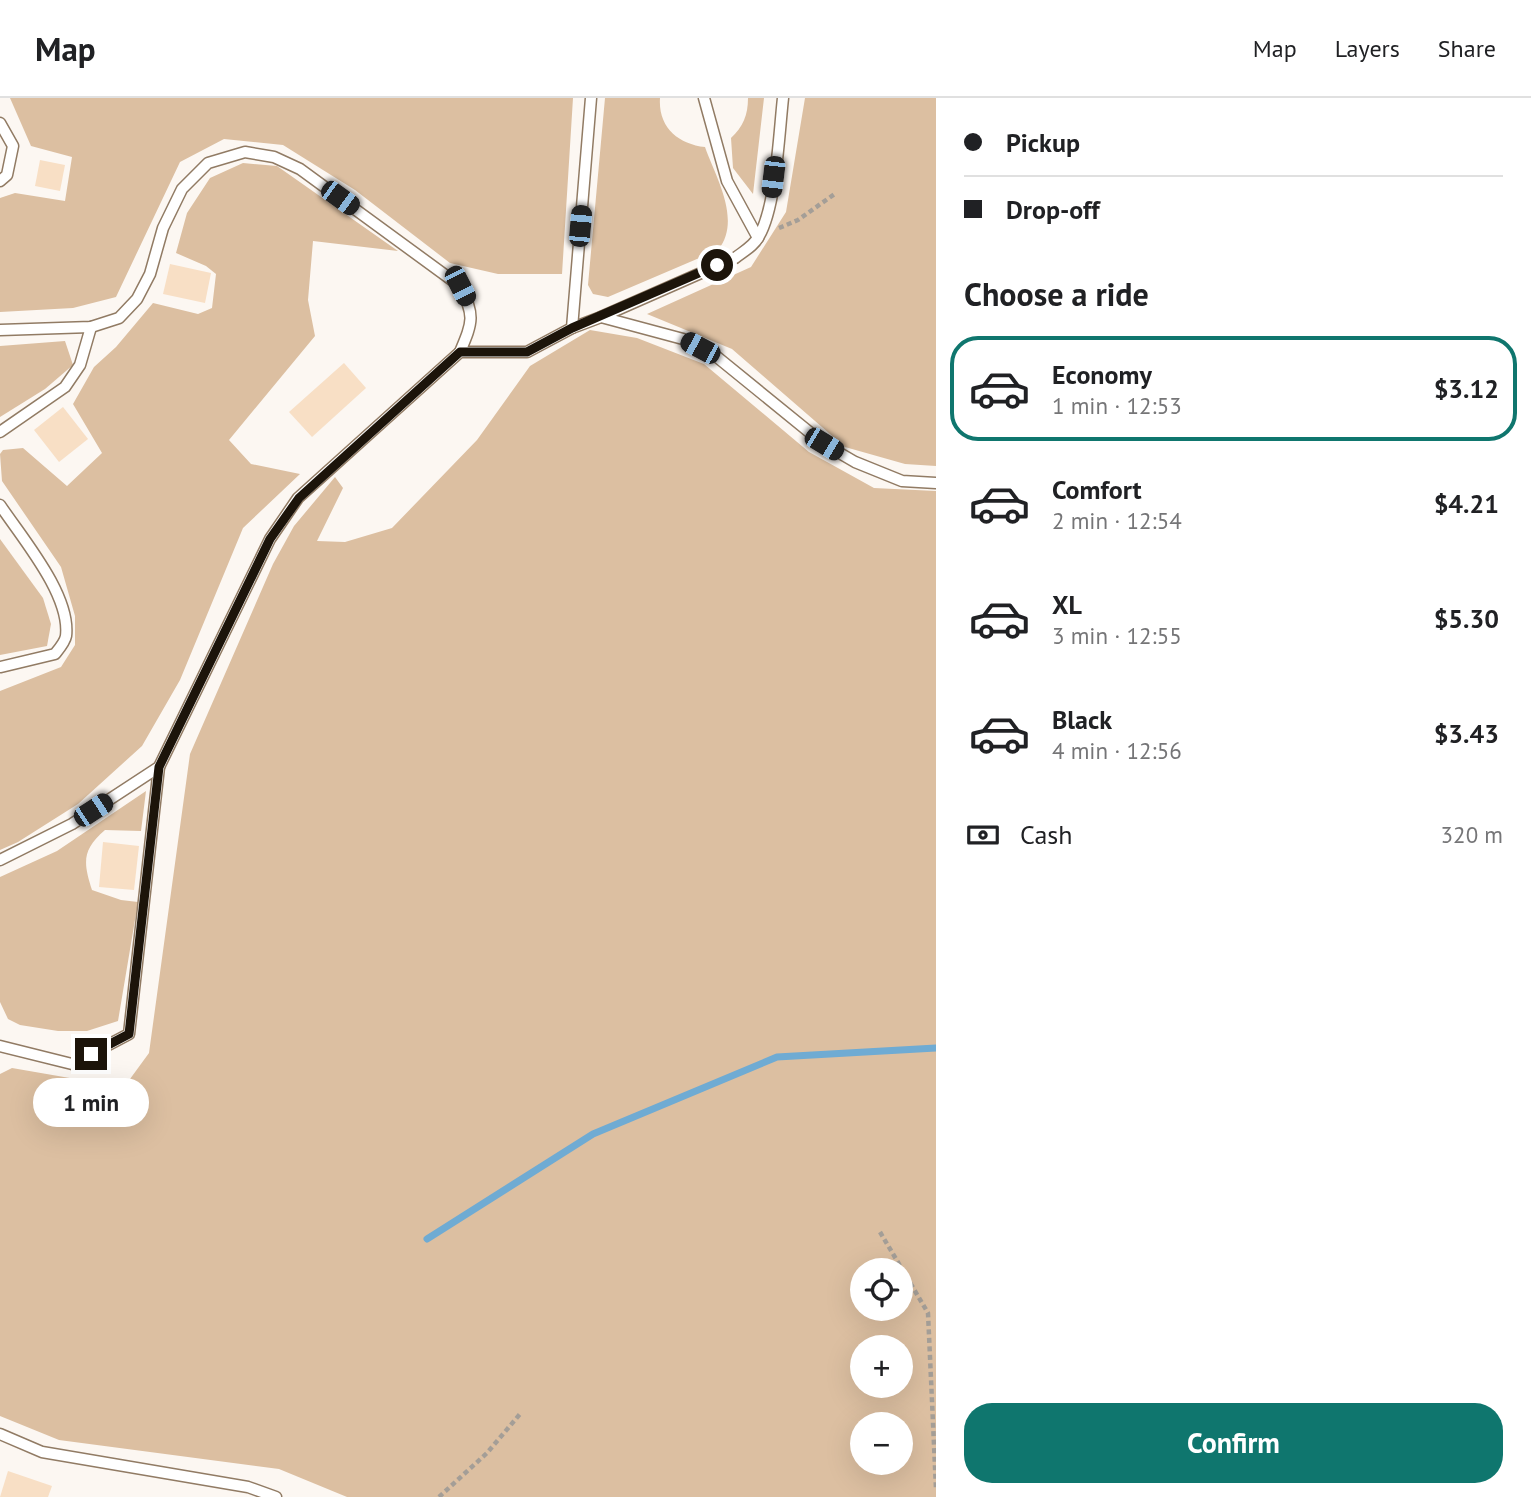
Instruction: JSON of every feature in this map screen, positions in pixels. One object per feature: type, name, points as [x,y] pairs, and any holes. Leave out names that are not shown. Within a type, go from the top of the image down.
[{"type":"lane","points":[[572,328],[591,98]]},
{"type":"lane","points":[[704,98],[727,181],[759,237]]},
{"type":"lane","points":[[460,352],[527,352],[572,328],[735,258],[752,246],[759,237],[770,204],[783,98]]},
{"type":"lane","points":[[0,123],[13,146],[7,175],[0,181]]},
{"type":"lane","points":[[0,330],[91,327],[119,318],[137,299],[150,274],[163,228],[182,188],[208,163],[245,152],[274,157],[300,169],[460,286],[471,307],[470,329],[460,352],[299,498],[270,539],[159,767],[129,1034],[72,1063],[0,1046]]},
{"type":"lane","points":[[601,317],[683,339],[717,357],[824,444],[855,462],[902,481],[936,482]]},
{"type":"lane","points":[[0,432],[65,387],[80,365],[91,327]]},
{"type":"lane","points":[[0,505],[56,589],[65,612],[66,638],[55,654],[1,667]]},
{"type":"lane","points":[[0,860],[72,824],[159,767]]},
{"type":"lane","points":[[0,1434],[41,1452],[248,1486],[276,1497]]},
{"type":"path","points":[[759,237],[798,220],[836,193]]},
{"type":"path","points":[[880,1233],[928,1313],[936,1489]]},
{"type":"path","points":[[439,1497],[487,1453],[520,1414]]},
{"type":"shaded area","points":[[10,98],[573,98],[562,274],[498,274],[450,263],[355,190],[283,145],[224,139],[180,162],[116,297],[73,308],[0,312],[0,198],[15,193],[65,201],[72,157],[31,146]]},
{"type":"shaded area","points":[[605,98],[660,98],[662,117],[672,132],[686,142],[705,147],[725,199],[728,226],[718,250],[608,297],[593,294],[588,285]]},
{"type":"shaded area","points":[[748,98],[764,98],[753,194],[733,168],[731,138],[744,120]]},
{"type":"shaded area","points":[[805,98],[936,98],[936,466],[905,464],[845,447],[732,349],[647,314],[751,267],[786,212]]},
{"type":"shaded area","points":[[243,163],[277,166],[398,251],[313,241],[308,300],[315,336],[229,440],[251,464],[300,474],[243,528],[180,680],[142,746],[78,804],[18,842],[0,850],[0,691],[61,667],[75,645],[75,616],[61,567],[2,481],[0,454],[3,450],[23,448],[67,486],[102,453],[73,404],[94,367],[116,347],[153,303],[198,314],[212,308],[216,274],[206,266],[176,253],[187,213],[210,178]]},
{"type":"shaded area","points":[[590,330],[637,338],[704,364],[809,452],[874,488],[936,491],[936,1497],[347,1497],[279,1469],[59,1440],[0,1416],[0,1074],[12,1068],[87,1081],[130,1079],[149,1053],[190,754],[273,564],[294,526],[335,477],[343,488],[317,541],[345,542],[392,528],[477,440],[530,366]]},
{"type":"shaded area","points":[[65,341],[73,365],[45,389],[0,417],[0,346]]},
{"type":"shaded area","points":[[0,539],[43,598],[51,624],[47,646],[0,655]]},
{"type":"shaded area","points":[[146,791],[141,831],[105,830],[92,844],[86,857],[92,890],[121,900],[138,902],[118,1021],[87,1031],[58,1031],[20,1025],[8,1019],[0,1002],[0,877],[57,851]]},
{"type":"building","points":[[40,160],[65,165],[60,191],[35,186]]},
{"type":"building","points":[[170,264],[211,273],[205,303],[163,294]]},
{"type":"building","points":[[344,363],[366,388],[312,437],[289,412]]},
{"type":"building","points":[[63,407],[88,439],[59,462],[34,430]]},
{"type":"building","points":[[103,842],[139,846],[134,890],[99,887]]},
{"type":"building","points":[[8,1471],[52,1486],[48,1497],[0,1497]]},
{"type":"waterway","points":[[427,1239],[593,1134],[777,1057],[936,1048]]},
{"type":"route","points":[[91,1054],[129,1034],[159,767],[270,539],[299,498],[460,352],[527,352],[572,328],[717,265]]}]
